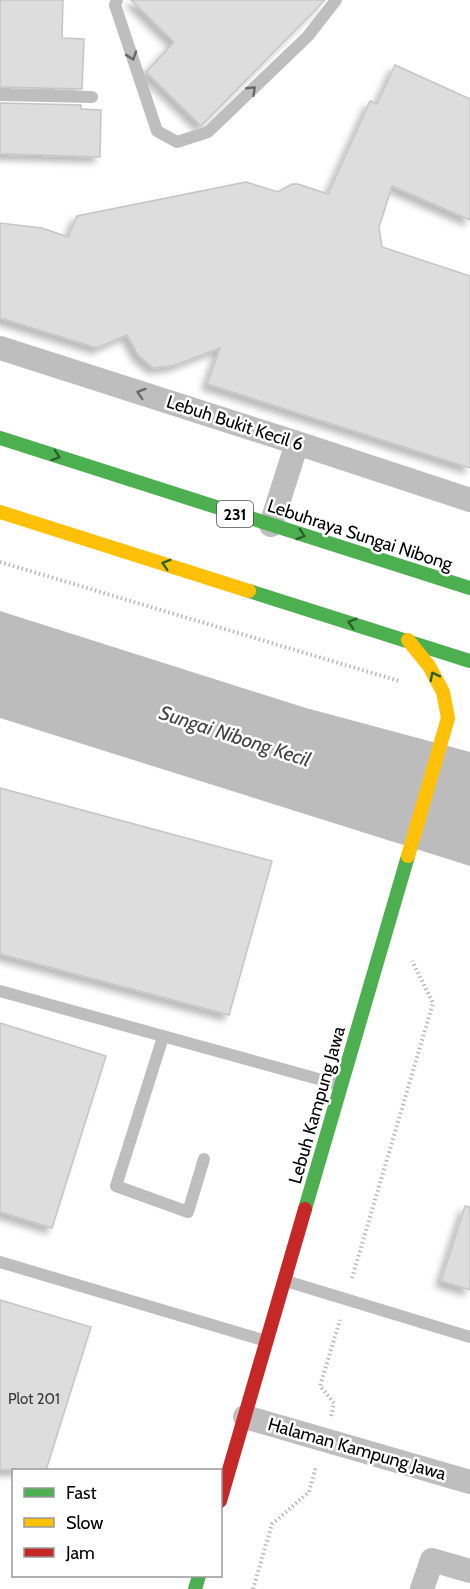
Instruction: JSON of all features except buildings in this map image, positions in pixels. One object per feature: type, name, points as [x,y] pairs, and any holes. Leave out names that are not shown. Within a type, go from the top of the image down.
[{"type":"main road","name":"Lebuhraya Sungai Nibong","points":[[0,438],[470,588]]},
{"type":"main road","points":[[0,512],[470,661]]},
{"type":"main road","points":[[408,640],[429,666],[442,692],[448,718],[463,712]]},
{"type":"main road","name":"Lebuh Kampung Jawa","points":[[222,1494],[448,718]]},
{"type":"street","name":"Lebuh Bukit Kecil 6","points":[[0,348],[297,442],[470,500]]},
{"type":"street","points":[[271,525],[297,442]]},
{"type":"street","name":"Halaman Kampung Jawa","points":[[245,1417],[470,1482]]},
{"type":"street","points":[[422,1589],[432,1560],[470,1571]]},
{"type":"lane","points":[[117,0],[115,5],[158,131],[177,142],[208,132],[308,36],[336,0]]},
{"type":"lane","points":[[0,95],[92,98]]},
{"type":"lane","points":[[0,992],[342,1085]]},
{"type":"lane","points":[[162,1037],[116,1186],[188,1212],[204,1159]]},
{"type":"lane","points":[[0,1262],[267,1341]]},
{"type":"lane","points":[[285,1280],[470,1337]]},
{"type":"path","points":[[0,562],[408,683]]},
{"type":"path","points":[[253,1589],[272,1524],[309,1492],[334,1403],[320,1386],[433,1003],[409,955]]},
{"type":"water","name":"Sungai Nibong Kecil","points":[[0,611],[306,708],[470,752],[470,866],[0,718]]},
{"type":"traffic: fast","points":[[0,438],[470,588]]},
{"type":"traffic: fast","points":[[249,591],[470,661]]},
{"type":"traffic: fast","points":[[305,1209],[408,856]]},
{"type":"traffic: fast","points":[[195,1589],[199,1577]]},
{"type":"traffic: slow","points":[[0,512],[249,591]]},
{"type":"traffic: slow","points":[[408,640],[429,666],[443,692],[448,718],[408,856]]},
{"type":"traffic: jam","points":[[222,1494],[305,1209]]}]
